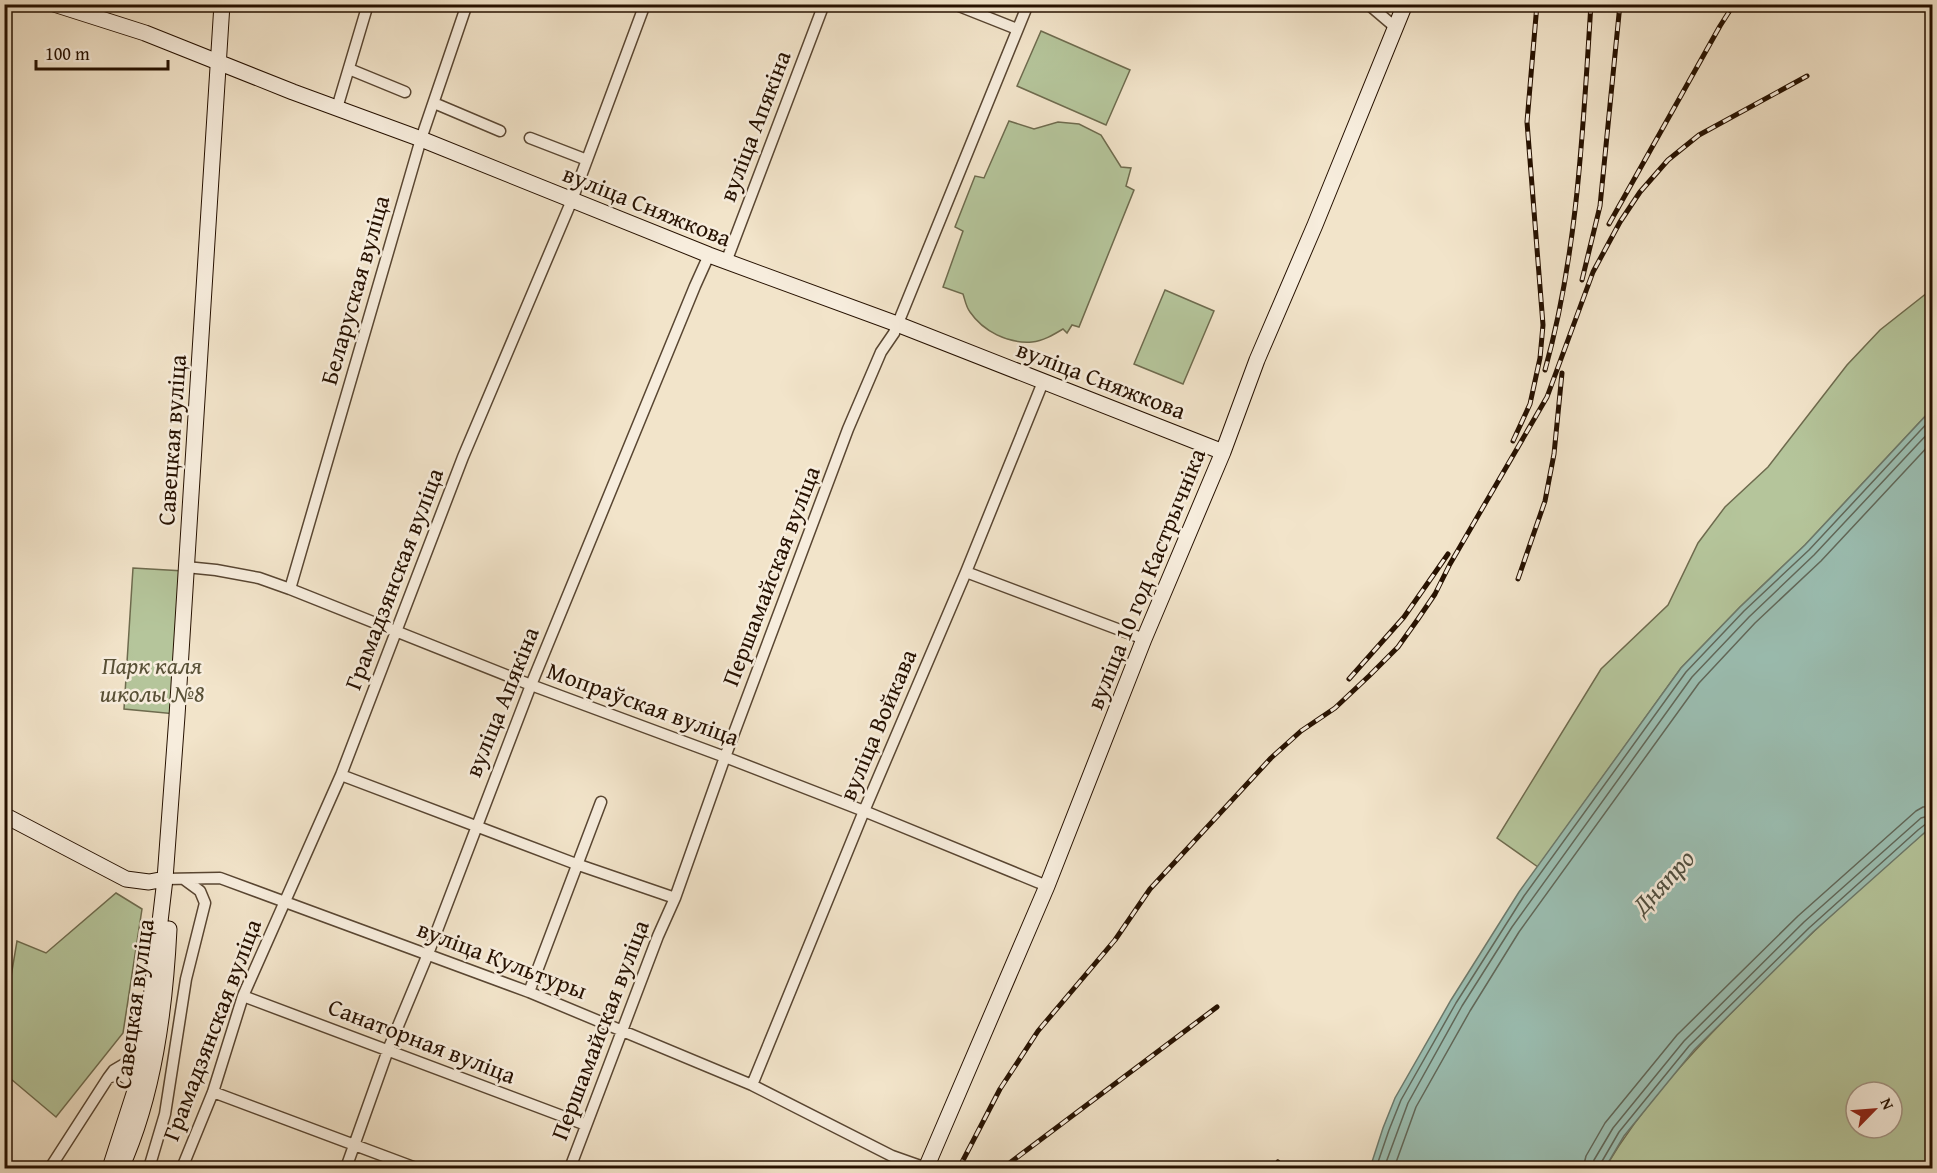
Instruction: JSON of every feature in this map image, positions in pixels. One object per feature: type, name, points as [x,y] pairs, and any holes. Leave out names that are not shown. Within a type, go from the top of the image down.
[{"type":"street","points":[[4,11],[5,4]]},
{"type":"street","name":"вуліца Сняжкова","points":[[54,4],[136,30],[709,255],[897,324],[1223,452]]},
{"type":"street","name":"Савецкая вуліца","points":[[110,1168],[136,1090],[146,1041],[165,879],[222,4]]},
{"type":"street","points":[[337,108],[368,4]]},
{"type":"street","name":"Беларуская вуліца","points":[[290,589],[421,140],[468,4]]},
{"type":"street","name":"Грамадзянская вуліца","points":[[182,1168],[213,1092],[243,996],[341,775],[463,457],[572,200],[645,4]]},
{"type":"street","name":"вуліца Апякіна","points":[[726,261],[824,4]]},
{"type":"street","points":[[954,4],[1017,29]]},
{"type":"street","name":"Першамайская вуліца","points":[[570,1168],[658,936],[675,898],[725,757],[849,429],[881,352],[894,333],[1028,4]]},
{"type":"street","points":[[1368,4],[1395,27]]},
{"type":"street","name":"вуліца 10 год Кастрычніка","points":[[926,1168],[1047,886],[1144,639],[1223,452],[1257,360],[1405,4]]},
{"type":"street","points":[[349,69],[405,92]]},
{"type":"street","points":[[434,103],[500,130]]},
{"type":"street","points":[[530,138],[587,160]]},
{"type":"street","name":"вуліца Апякіна","points":[[346,1168],[388,1050],[428,954],[531,685],[709,255]]},
{"type":"street","name":"вуліца Войкава","points":[[752,1085],[1043,382]]},
{"type":"street","name":"Мопраўская вуліца","points":[[186,567],[259,578],[290,589],[531,685],[864,811],[1047,886]]},
{"type":"street","points":[[966,572],[1144,639]]},
{"type":"street","points":[[341,775],[576,864],[675,898]]},
{"type":"street","points":[[529,992],[601,802]]},
{"type":"street","points":[[4,815],[126,879],[149,882],[165,879]]},
{"type":"street","name":"вуліца Культуры","points":[[165,879],[220,878],[529,992],[752,1085],[891,1156],[926,1168]]},
{"type":"street","name":"Савецкая вуліца","points":[[121,1168],[139,1121],[155,1052],[167,959],[171,892],[165,879]]},
{"type":"street","points":[[149,1168],[165,1114],[186,979],[205,903],[200,891],[185,880]]},
{"type":"street","name":"Санаторная вуліца","points":[[243,996],[585,1125]]},
{"type":"street","name":"Савецкая вуліца","points":[[50,1168],[114,1070],[131,1060],[146,1041]]},
{"type":"street","points":[[108,1078],[119,1074],[127,1078],[136,1090]]},
{"type":"street","points":[[213,1092],[416,1168]]},
{"type":"green space","points":[[1041,31],[1130,70],[1106,125],[1017,86]]},
{"type":"green space","points":[[1009,121],[1034,129],[1058,122],[1079,124],[1101,135],[1121,167],[1131,168],[1126,186],[1134,190],[1079,327],[1072,325],[1067,333],[1063,329],[1044,339],[1032,342],[1014,341],[997,335],[975,319],[963,294],[943,287],[963,231],[955,227],[975,176],[984,178]]},
{"type":"green space","points":[[1932,289],[1932,409],[1805,545],[1681,668],[1538,867],[1497,838],[1601,669],[1668,605],[1698,543],[1725,507],[1768,467],[1847,365],[1880,330]]},
{"type":"green space","points":[[1165,290],[1214,311],[1183,384],[1134,364]]},
{"type":"green space","name":"Парк каля школы №8","points":[[133,568],[184,571],[176,714],[124,709]]},
{"type":"green space","points":[[1932,826],[1932,1168],[1605,1168],[1620,1144],[1670,1078],[1769,975],[1861,888]]},
{"type":"green space","points":[[116,893],[142,909],[123,1033],[56,1117],[5,1074],[5,1012],[17,941],[46,953]]},
{"type":"water","name":"Дняпро","points":[[1932,409],[1932,826],[1813,932],[1694,1050],[1624,1136],[1605,1168],[1370,1168],[1395,1098],[1451,1000],[1519,892],[1681,668],[1805,545]]},
{"type":"railway","points":[[1513,441],[1530,404],[1540,358],[1543,325],[1527,122],[1537,4]]},
{"type":"railway","points":[[1545,370],[1556,325],[1572,235],[1582,142],[1591,4]]},
{"type":"railway","points":[[1582,280],[1600,206],[1620,4]]},
{"type":"railway","points":[[1609,224],[1734,4]]},
{"type":"railway","points":[[959,1168],[1000,1089],[1038,1031],[1115,940],[1150,889],[1271,758],[1301,731],[1335,708],[1369,676],[1398,647],[1418,619],[1435,594],[1547,397],[1593,272],[1620,222],[1640,192],[1668,160],[1699,135],[1807,76]]},
{"type":"railway","points":[[1518,579],[1545,501],[1554,454],[1562,373]]},
{"type":"railway","points":[[1349,679],[1404,617],[1448,554]]},
{"type":"railway","points":[[1003,1168],[1217,1007]]},
{"type":"railway","points":[[1274,1168],[1278,1162]]}]
